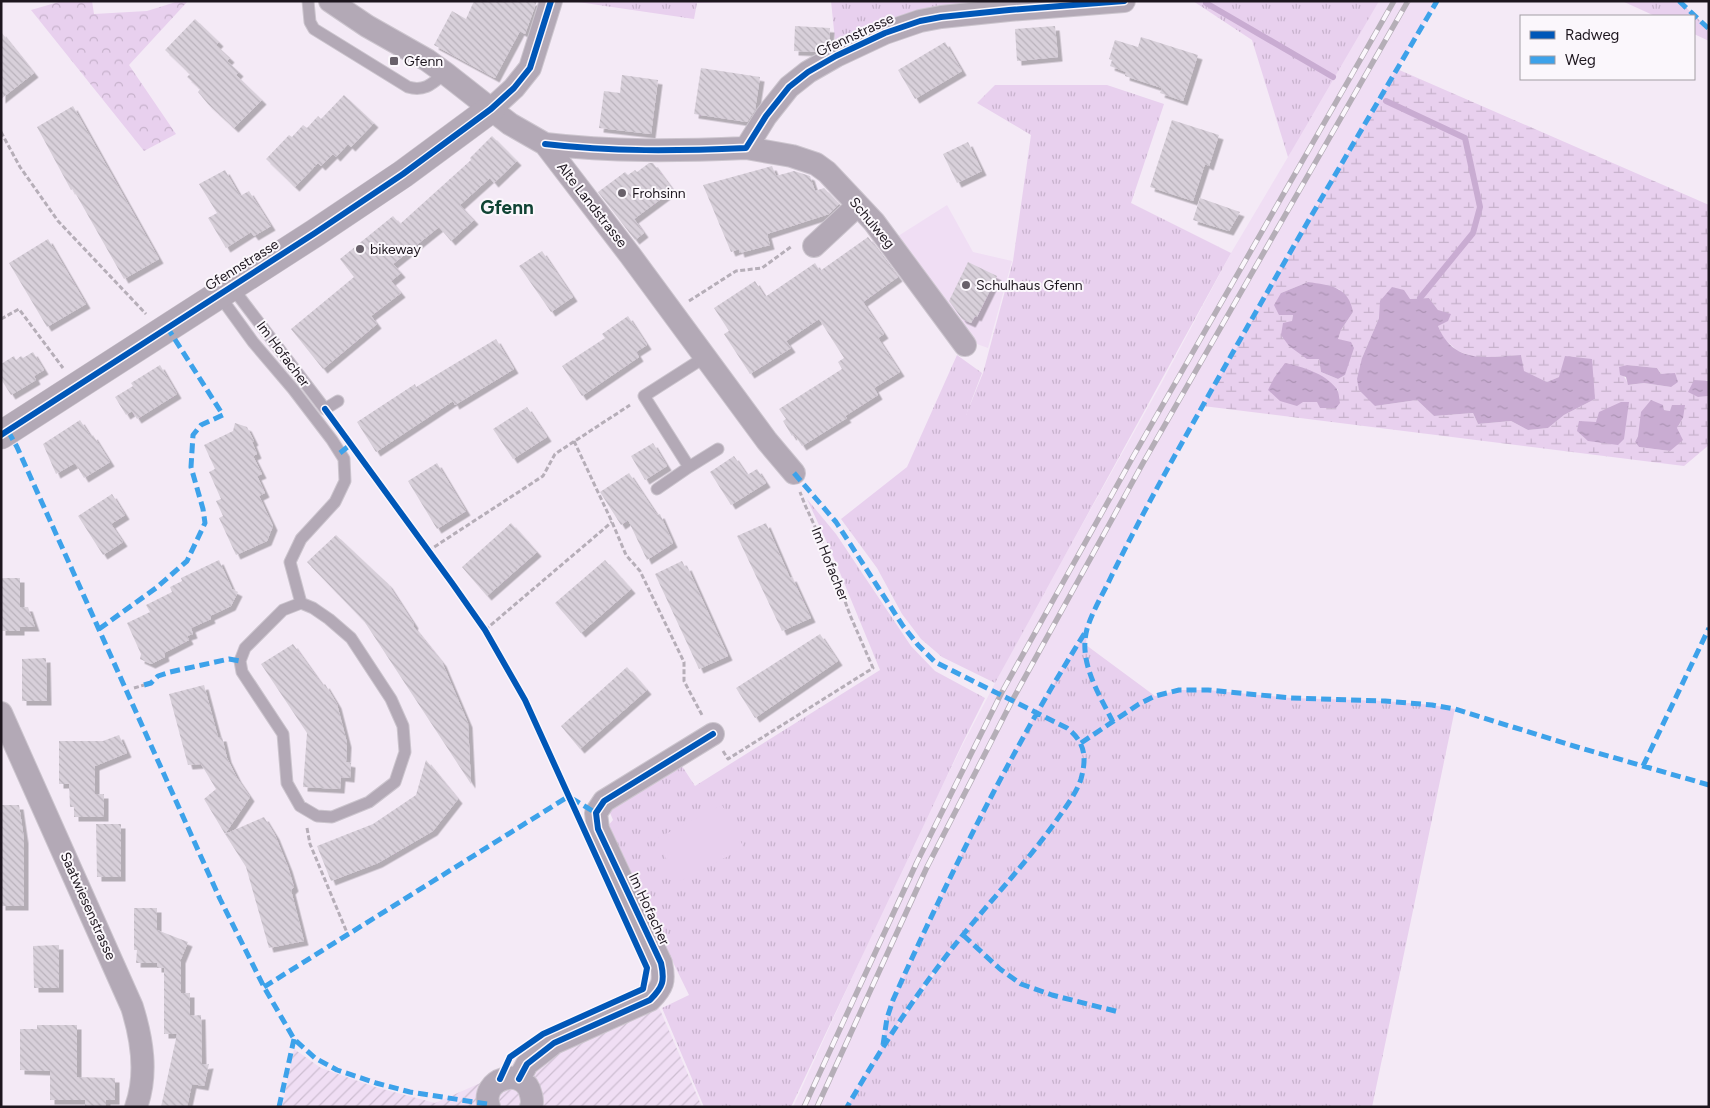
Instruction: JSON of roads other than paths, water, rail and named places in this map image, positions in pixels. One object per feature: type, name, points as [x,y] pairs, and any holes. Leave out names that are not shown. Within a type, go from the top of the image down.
[{"type":"street","name":"Alte Landstrasse","points":[[330,1],[367,26],[445,73],[510,124],[545,144],[767,441],[794,473]]},
{"type":"street","points":[[491,110],[514,88],[530,68],[551,1]]},
{"type":"street","name":"Gfennstrasse","points":[[746,148],[766,116],[789,87],[808,72],[885,33],[920,21],[941,17],[1124,1]]},
{"type":"street","name":"Gfennstrasse","points":[[1,435],[381,189],[491,110]]},
{"type":"street","points":[[545,144],[620,151],[746,148]]},
{"type":"street","name":"Schulweg","points":[[746,148],[792,156],[816,164],[827,172],[874,222],[964,345]]},
{"type":"street","points":[[814,246],[858,206]]},
{"type":"street","name":"Saatwiesenstrasse","points":[[1,713],[132,1007],[140,1040],[143,1066],[136,1107]]},
{"type":"street","name":"Im Hofacher","points":[[519,1079],[528,1064],[554,1043],[650,1000],[661,989],[663,972],[661,963],[598,829],[596,813],[604,802],[713,734]]},
{"type":"street","points":[[489,1107],[488,1094],[493,1085],[500,1079],[510,1077],[519,1079],[530,1089],[533,1103],[531,1107]]},
{"type":"lane","points":[[308,1],[310,22],[314,29],[408,87],[421,89],[428,87],[445,73]]},
{"type":"lane","points":[[225,290],[253,342],[293,389],[344,459],[345,481],[335,502],[301,539],[290,562],[301,603]]},
{"type":"lane","name":"Im Hofacher","points":[[225,290],[325,409],[338,401]]},
{"type":"lane","points":[[689,467],[644,396],[705,357]]},
{"type":"lane","points":[[657,489],[718,449]]},
{"type":"lane","points":[[301,603],[324,615],[351,638],[390,699],[403,726],[405,752],[395,782],[369,802],[332,817],[316,816],[300,806],[287,783],[283,734],[242,672],[240,660],[245,648],[283,610],[301,603]]},
{"type":"water","points":[[1308,282],[1331,286],[1343,292],[1351,304],[1353,312],[1341,330],[1338,339],[1351,342],[1354,348],[1345,375],[1338,379],[1321,372],[1319,359],[1307,359],[1289,346],[1281,335],[1283,323],[1292,321],[1293,315],[1279,315],[1274,305],[1281,293]]},
{"type":"water","points":[[1392,287],[1404,290],[1410,299],[1429,298],[1438,310],[1451,314],[1448,321],[1438,326],[1445,339],[1462,353],[1484,357],[1521,355],[1524,371],[1547,382],[1559,377],[1565,356],[1592,359],[1595,399],[1564,415],[1548,428],[1528,430],[1511,421],[1478,424],[1473,413],[1434,416],[1417,400],[1375,406],[1359,390],[1357,379],[1362,358],[1379,318],[1380,301]]},
{"type":"water","points":[[1285,363],[1313,371],[1326,378],[1337,389],[1339,395],[1340,403],[1336,408],[1320,408],[1317,402],[1303,402],[1297,406],[1280,401],[1268,390]]},
{"type":"water","points":[[1627,365],[1657,368],[1661,374],[1675,373],[1678,382],[1671,387],[1644,383],[1628,385],[1626,377],[1620,375],[1619,367]]},
{"type":"water","points":[[1694,380],[1709,381],[1709,396],[1698,397],[1688,392]]},
{"type":"water","points":[[1651,400],[1663,405],[1664,410],[1670,411],[1672,405],[1685,405],[1683,418],[1677,428],[1683,440],[1670,451],[1639,447],[1635,442],[1638,436],[1641,412]]},
{"type":"water","points":[[1621,402],[1629,402],[1624,439],[1618,445],[1588,441],[1577,431],[1579,421],[1596,422],[1599,412]]},
{"type":"waterway","points":[[1206,3],[1333,77]]},
{"type":"waterway","points":[[1386,101],[1465,138],[1480,207],[1473,233],[1420,298]]},
{"type":"railway","points":[[804,1107],[917,862],[1002,692],[1134,455],[1394,1]]},
{"type":"railway","points":[[817,1107],[927,867],[1013,699],[1143,463],[1408,1]]},
{"type":"place","name":"Gfenn","points":[[394,61]]},
{"type":"place","name":"Frohsinn","points":[[622,193]]},
{"type":"place","name":"bikeway","points":[[360,249]]},
{"type":"place","name":"Schulhaus Gfenn","points":[[966,285]]},
{"type":"district","name":"Gfenn","points":[[507,207]]}]
